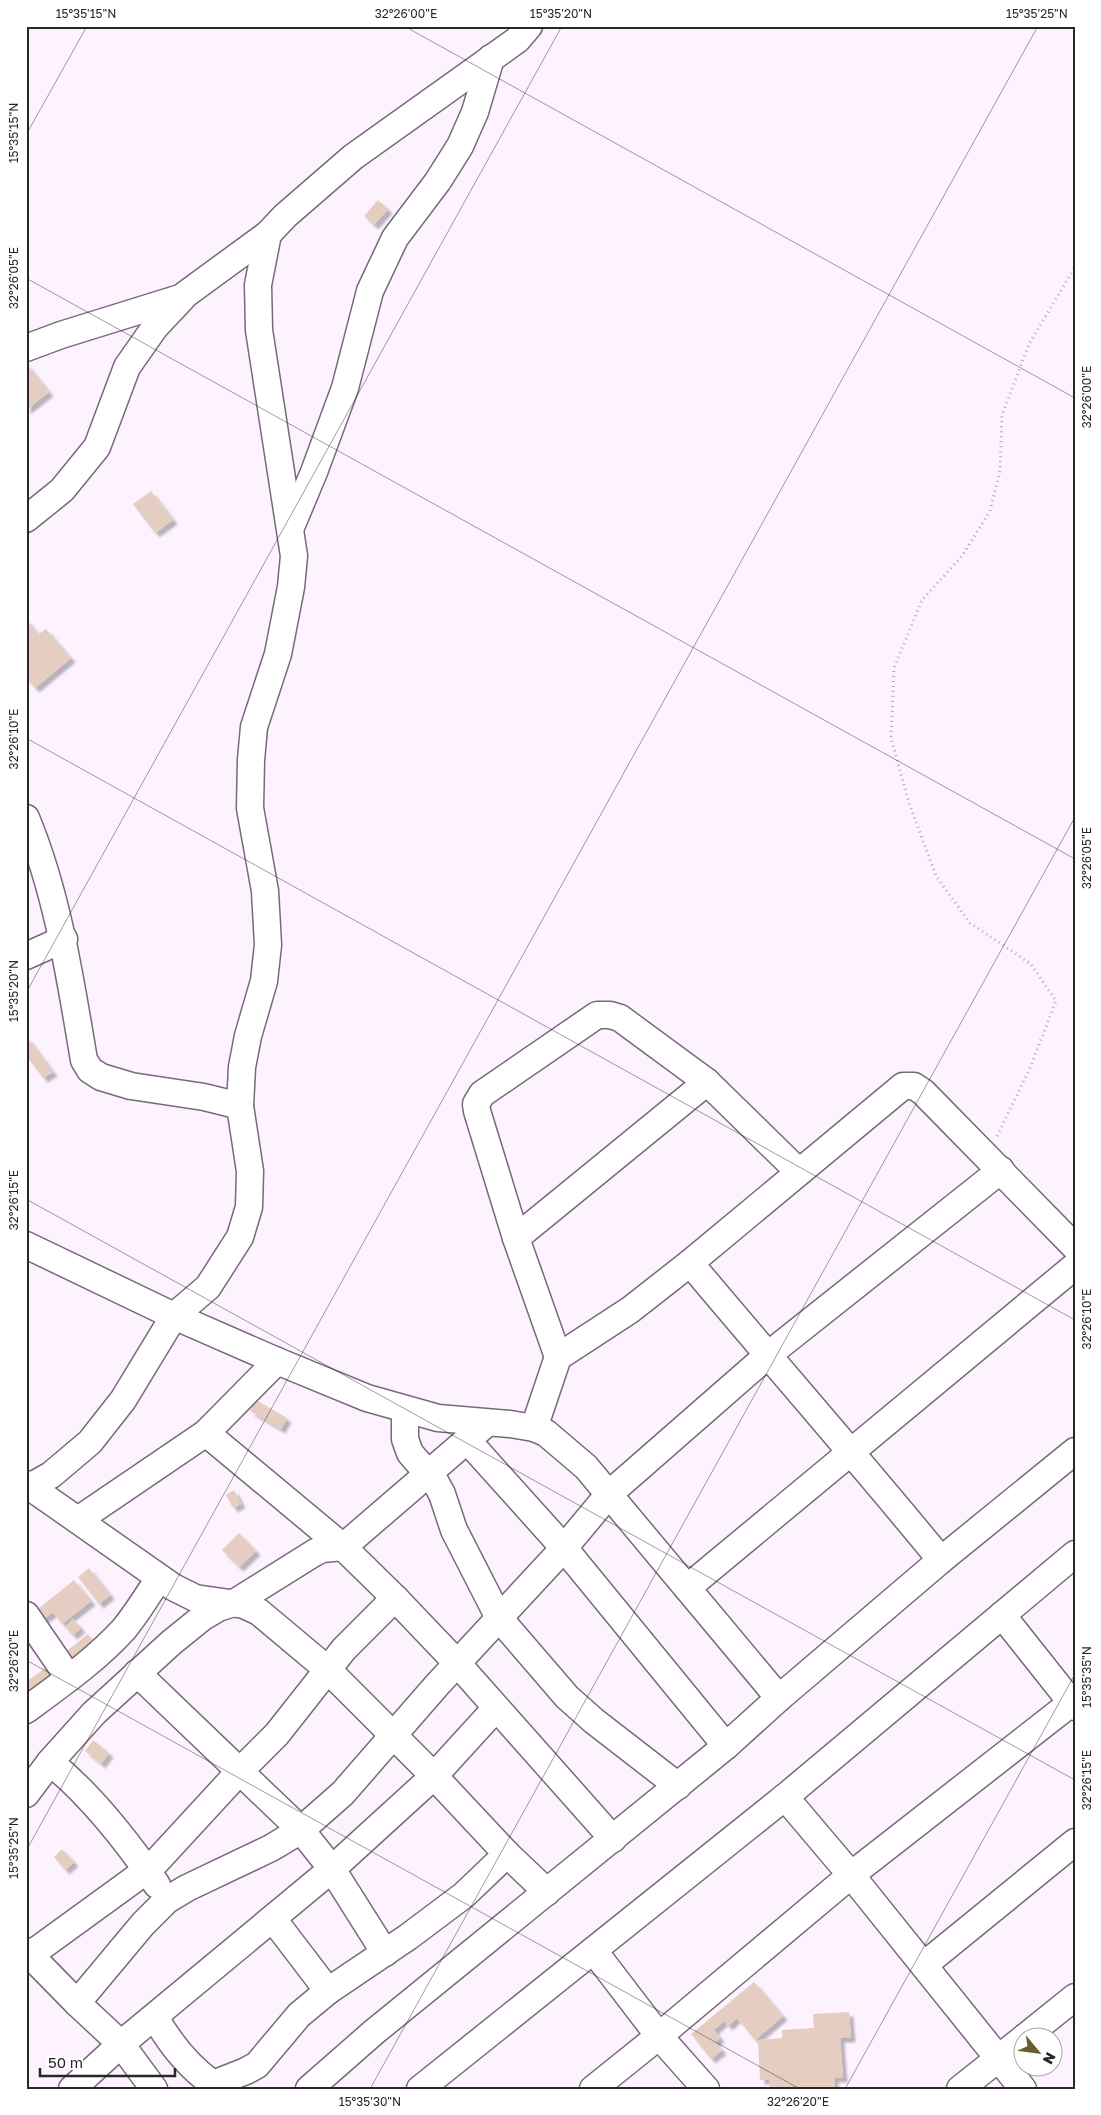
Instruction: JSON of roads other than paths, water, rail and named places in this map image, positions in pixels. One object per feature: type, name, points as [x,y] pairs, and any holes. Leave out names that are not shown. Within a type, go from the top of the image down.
[{"type":"street","points":[[26,519],[62,490],[97,447],[127,367],[155,327],[182,298],[268,234],[285,216],[353,156],[517,40],[529,26]]},
{"type":"street","points":[[290,527],[314,472],[345,388],[370,291],[395,238],[438,181],[460,146],[475,112],[491,58]]},
{"type":"street","points":[[28,1486],[51,1475],[90,1442],[123,1400],[174,1316],[208,1287],[240,1236],[249,1207],[250,1171],[240,1106],[242,1067],[248,1036],[264,981],[268,945],[265,891],[250,808],[254,728],[278,654],[291,587],[294,556],[259,330],[258,285],[268,234]]},
{"type":"street","points":[[26,348],[70,332],[182,298]]},
{"type":"street","points":[[26,818],[38,848],[64,939],[84,1060],[90,1070],[101,1077],[131,1086],[204,1097],[240,1106]]},
{"type":"street","points":[[26,956],[64,939]]},
{"type":"street","points":[[534,1428],[558,1357],[516,1238],[477,1111],[476,1104],[482,1094],[597,1015],[604,1014],[620,1018],[707,1082],[800,1172]]},
{"type":"street","points":[[516,1238],[707,1082]]},
{"type":"street","points":[[558,1357],[630,1310],[690,1263],[902,1086],[919,1088],[1075,1247]]},
{"type":"street","points":[[77,2003],[143,1924],[167,1900],[187,1888],[271,1848],[301,1830],[343,1792],[457,1663],[564,1548],[609,1494],[768,1355],[994,1163]]},
{"type":"street","points":[[26,1245],[174,1316],[367,1398],[438,1418],[534,1428],[546,1433],[586,1467],[778,1698]]},
{"type":"street","points":[[690,1263],[852,1451],[941,1560]]},
{"type":"street","points":[[687,1588],[1075,1266]]},
{"type":"street","points":[[78,1520],[206,1433],[277,1361]]},
{"type":"street","points":[[405,1410],[405,1439],[410,1453],[442,1494],[454,1530],[499,1618],[567,1697],[594,1721],[678,1786]]},
{"type":"street","points":[[26,1794],[50,1762],[94,1712],[203,1618],[218,1608],[234,1603],[314,1553],[343,1547],[487,1423]]},
{"type":"street","points":[[206,1433],[343,1547],[395,1598],[457,1663],[613,1839]]},
{"type":"street","points":[[467,1440],[564,1548],[726,1746]]},
{"type":"street","points":[[309,2089],[381,2027],[678,1786],[726,1746],[778,1698],[941,1560],[1075,1451]]},
{"type":"street","points":[[28,1486],[159,1578],[195,1598],[244,1605],[259,1612],[326,1669],[434,1776],[507,1854],[548,1892]]},
{"type":"street","points":[[420,2089],[785,1797],[1075,1554]]},
{"type":"street","points":[[26,1710],[69,1678],[124,1628],[159,1578]]},
{"type":"street","points":[[154,2089],[121,2044],[28,1953],[147,1870],[282,1728],[314,1688],[326,1669],[395,1598]]},
{"type":"street","points":[[26,1615],[69,1678]]},
{"type":"street","points":[[593,2089],[851,1875],[1074,1703],[1002,1615]]},
{"type":"street","points":[[137,1674],[240,1771],[318,1849],[385,1953]]},
{"type":"street","points":[[72,2089],[121,2044],[332,1869],[434,1776],[496,1708]]},
{"type":"street","points":[[50,1762],[96,1807],[147,1870],[167,1900]]},
{"type":"street","points":[[785,1797],[851,1875],[1023,2089]]},
{"type":"street","points":[[924,1965],[1075,1842]]},
{"type":"street","points":[[155,2017],[174,2045],[211,2086],[246,2071],[257,2065],[299,2015],[328,1991],[385,1953],[464,1895],[507,1854]]},
{"type":"street","points":[[273,1919],[328,1991]]},
{"type":"street","points":[[594,1951],[659,2036],[706,2089]]},
{"type":"street","points":[[1036,2028],[1075,1997]]},
{"type":"street","points":[[960,2089],[1014,2046]]}]
